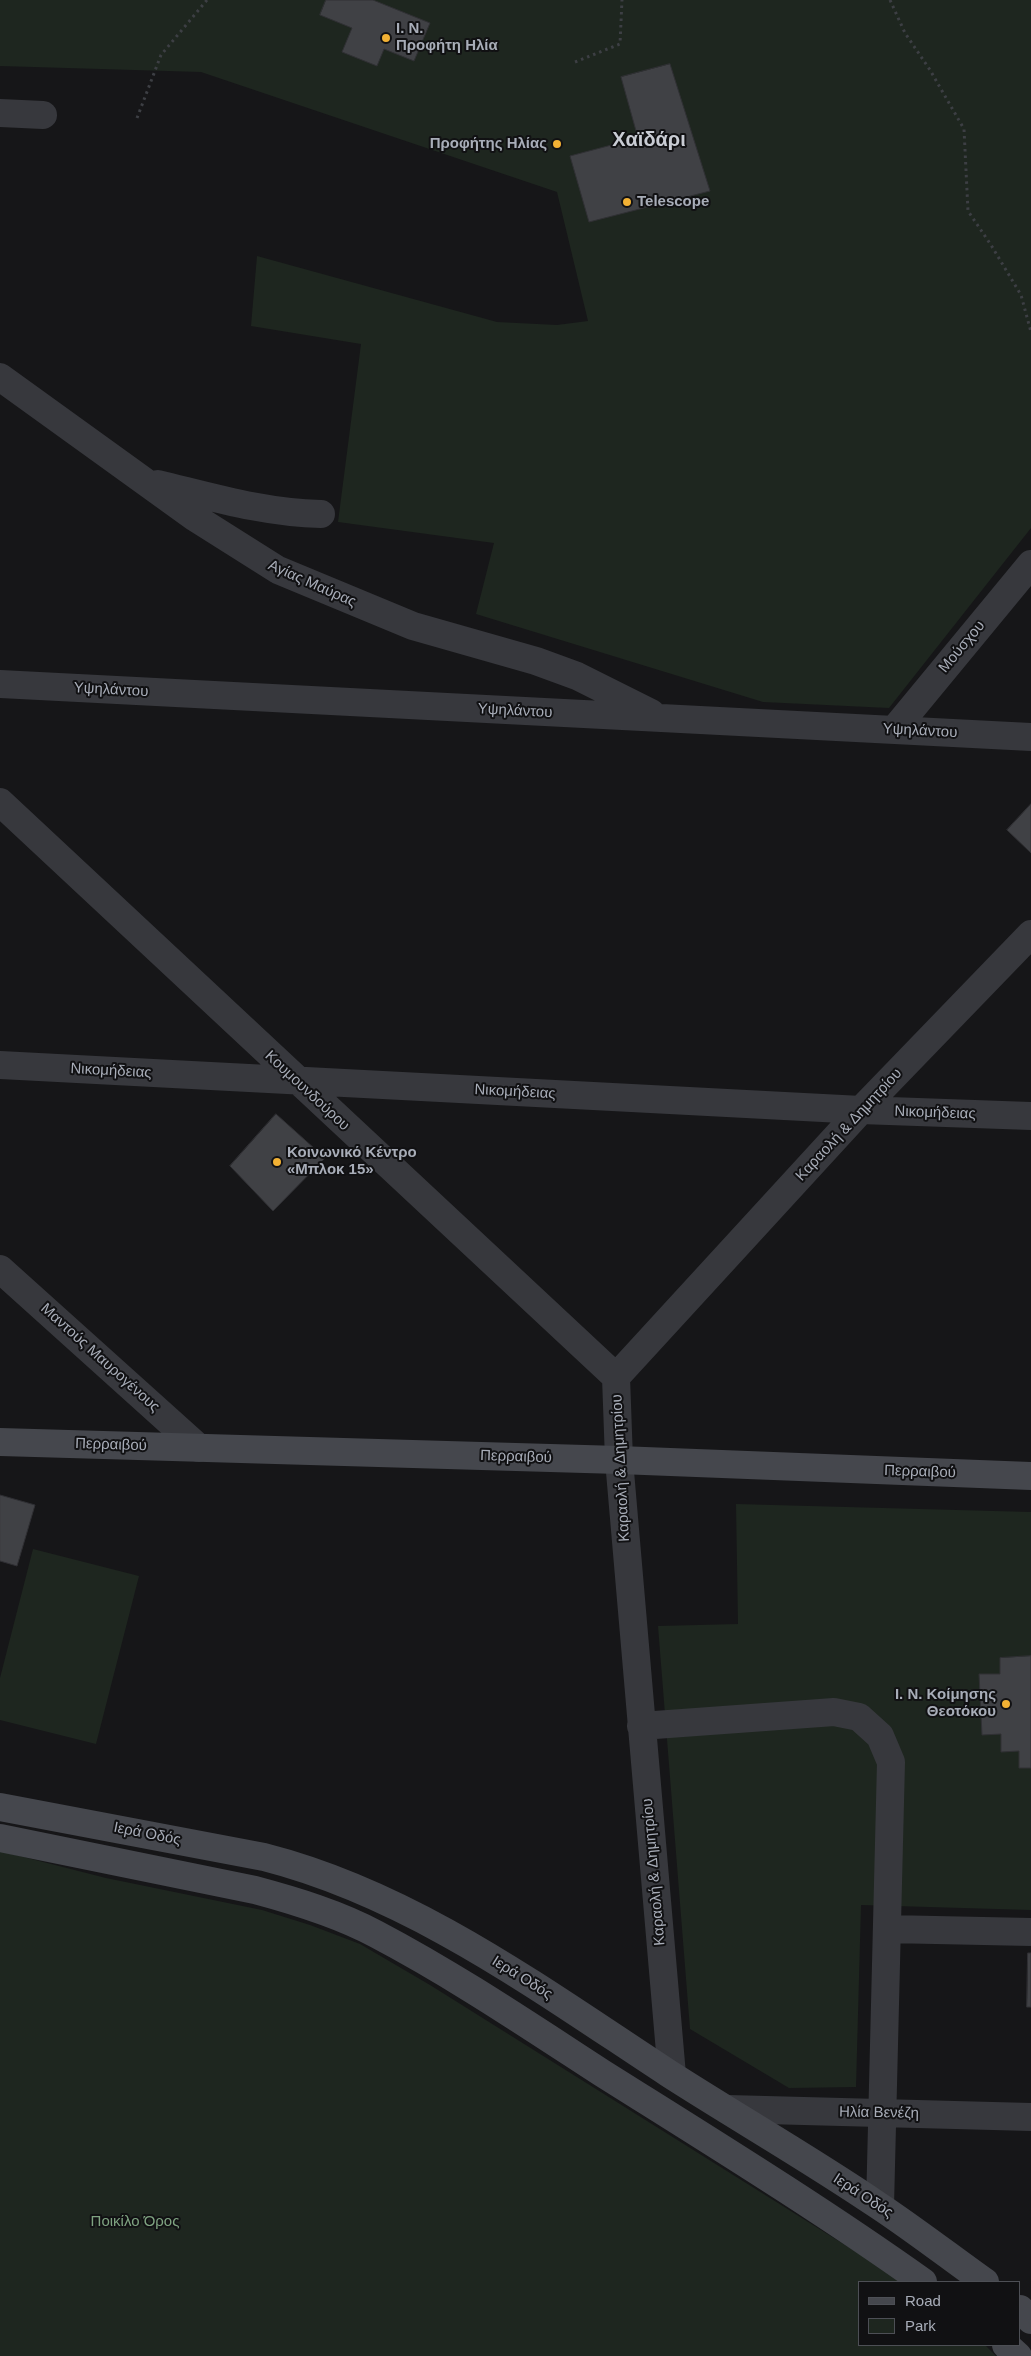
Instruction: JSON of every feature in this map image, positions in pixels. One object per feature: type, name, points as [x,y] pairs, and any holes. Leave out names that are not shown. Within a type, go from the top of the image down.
[{"type":"main road","name":"Περραιβού","points":[[0,1442],[618,1460],[1031,1476]]},
{"type":"main road","name":"Ιερά Οδός","points":[[0,1807],[264,1857],[299,1866],[345,1882],[463,1942],[526,1980],[672,2075],[880,2206],[985,2281]]},
{"type":"main road","points":[[0,1838],[221,1882],[289,1899],[375,1933],[458,1981],[630,2090],[865,2241],[922,2281]]},
{"type":"main road","points":[[1021,2310],[1031,2320]]},
{"type":"main road","points":[[1007,2346],[1018,2356]]},
{"type":"street","points":[[0,113],[43,115]]},
{"type":"street","name":"Αγίας Μαύρας","points":[[0,377],[194,518],[278,570],[413,626],[536,661],[577,676],[662,718]]},
{"type":"street","points":[[144,481],[258,509],[295,514],[321,514]]},
{"type":"street","name":"Μούσχου","points":[[894,730],[1031,564]]},
{"type":"street","name":"Υψηλάντου","points":[[0,684],[1031,737]]},
{"type":"street","name":"Κουμουνδούρου","points":[[0,802],[616,1377]]},
{"type":"street","name":"Καραολή & Δημητρίου","points":[[672,2075],[618,1460],[616,1377],[861,1110],[1031,934]]},
{"type":"street","name":"Νικομήδειας","points":[[0,1065],[861,1110],[1031,1116]]},
{"type":"street","name":"Μαντούς Μαυρογένους","points":[[0,1269],[199,1448]]},
{"type":"street","points":[[640,1726],[834,1712],[860,1717],[880,1736],[891,1762],[880,2206]]},
{"type":"street","points":[[888,1929],[1031,1932]]},
{"type":"street","name":"Ηλία Βενέζη","points":[[728,2109],[1031,2117]]},
{"type":"path","points":[[137,118],[161,55],[207,0]]},
{"type":"path","points":[[575,62],[620,44],[622,0]]},
{"type":"path","points":[[890,0],[904,33],[930,70],[964,129],[968,211],[1021,295],[1031,332]]},
{"type":"green space","points":[[0,0],[1031,0],[1031,528],[889,708],[763,702],[476,614],[494,543],[338,522],[361,344],[251,326],[257,256],[497,322],[557,325],[588,321],[557,192],[201,72],[0,66]]},
{"type":"green space","points":[[736,1504],[1031,1512],[1031,1910],[861,1905],[856,2087],[789,2088],[690,2029],[658,1626],[738,1624]]},
{"type":"green space","points":[[33,1549],[139,1576],[96,1744],[0,1720],[0,1678]]},
{"type":"green space","name":"Ποικίλο Όρος","points":[[0,1851],[106,1878],[262,1910],[310,1925],[360,1944],[430,1985],[902,2281],[858,2281],[858,2346],[986,2346],[996,2356],[0,2356]]},
{"type":"building","name":"Ι. Ν. Προφήτη Ηλία","points":[[326,0],[373,0],[430,23],[414,61],[384,49],[377,66],[342,52],[352,28],[320,15]]},
{"type":"building","points":[[670,64],[710,191],[589,222],[570,156],[638,138],[621,77]]},
{"type":"building","points":[[1031,804],[1031,853],[1007,830]]},
{"type":"building","name":"Κοινωνικό Κέντρο «Μπλοκ 15»","points":[[276,1114],[325,1158],[273,1211],[230,1166]]},
{"type":"building","points":[[0,1495],[35,1505],[17,1566],[0,1561]]},
{"type":"building","name":"Ι. Ν. Κοίμησης Θεοτόκου","points":[[1031,1656],[1031,1768],[1019,1768],[1019,1751],[1001,1752],[1001,1734],[982,1735],[979,1674],[1000,1674],[1000,1658]]},
{"type":"building","points":[[1028,1953],[1031,1953],[1031,2007],[1027,2007]]},
{"type":"place","name":"Ι. Ν. Προφήτη Ηλία","points":[[386,38]]},
{"type":"place","name":"Προφήτης Ηλίας","points":[[557,144]]},
{"type":"place","name":"Telescope","points":[[627,202]]},
{"type":"place","name":"Κοινωνικό Κέντρο «Μπλοκ 15»","points":[[277,1162]]},
{"type":"place","name":"Ι. Ν. Κοίμησης Θεοτόκου","points":[[1006,1704]]},
{"type":"district","name":"Χαϊδάρι","points":[[649,140]]}]
